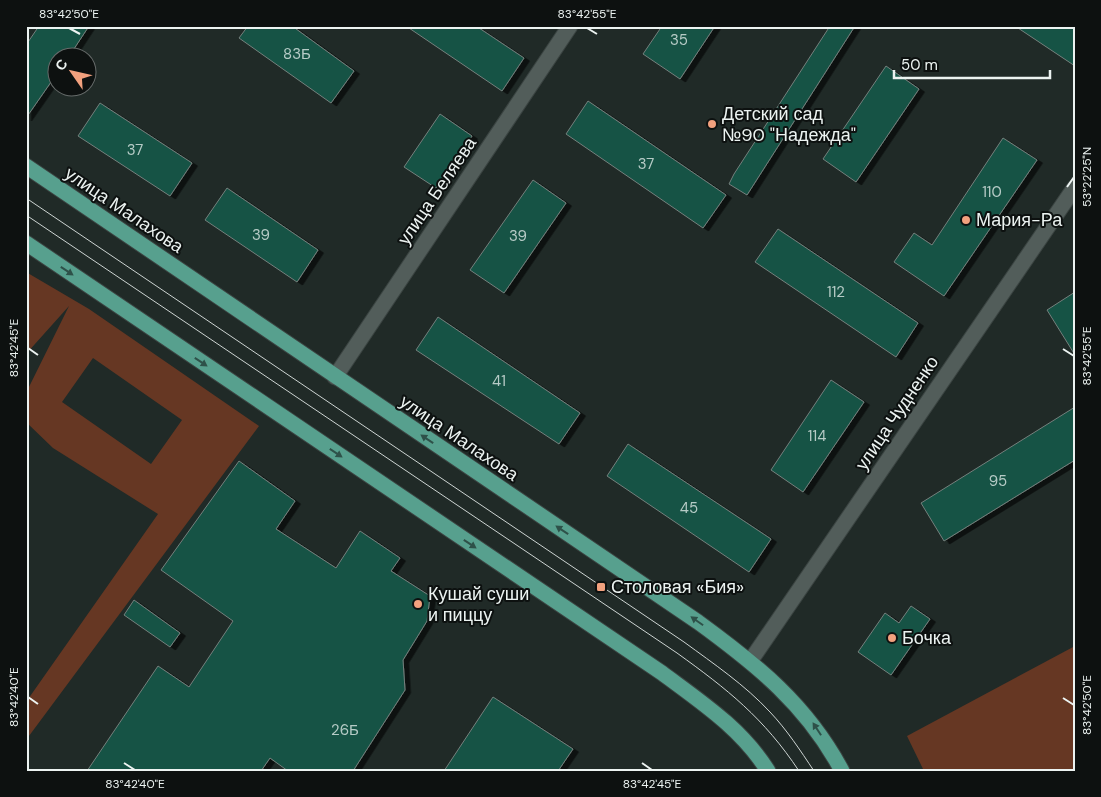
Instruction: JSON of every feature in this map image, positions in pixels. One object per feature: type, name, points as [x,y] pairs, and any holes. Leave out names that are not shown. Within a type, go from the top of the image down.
[{"type":"main road","name":"улица Малахова","points":[[26,166],[698,622],[751,660],[788,694],[812,722],[842,771]]},
{"type":"main road","points":[[26,243],[713,710],[743,738],[768,771]]},
{"type":"street","name":"улица Беляева","points":[[335,377],[570,26]]},
{"type":"street","name":"улица Чудненко","points":[[751,660],[1075,187]]},
{"type":"shaded area","points":[[26,272],[89,309],[259,426],[26,740],[26,702],[158,514],[53,448],[26,422],[26,393],[69,306],[26,354]],"holes":[[[93,358],[182,420],[151,464],[62,402]]]},
{"type":"shaded area","points":[[1075,646],[1075,771],[924,771],[907,736]]},
{"type":"building","points":[[39,26],[89,26],[75,48],[48,48],[48,86],[26,118],[26,45]]},
{"type":"building","points":[[248,26],[292,26],[354,71],[331,103],[239,38]]},
{"type":"building","points":[[406,26],[476,26],[524,58],[502,91]]},
{"type":"building","points":[[662,26],[715,26],[680,79],[643,54]]},
{"type":"building","points":[[830,26],[855,26],[747,195],[729,184]]},
{"type":"building","points":[[1015,26],[1075,26],[1075,66]]},
{"type":"building","points":[[886,66],[919,89],[856,182],[823,159]]},
{"type":"building","points":[[588,101],[726,195],[703,228],[566,134]]},
{"type":"building","points":[[100,103],[192,163],[170,196],[78,136]]},
{"type":"building","points":[[440,114],[472,136],[436,188],[404,167]]},
{"type":"building","points":[[1003,138],[1037,160],[944,296],[894,262],[914,233],[932,245]]},
{"type":"building","points":[[533,180],[566,203],[504,293],[470,270]]},
{"type":"building","points":[[227,188],[318,250],[297,282],[205,220]]},
{"type":"building","points":[[778,229],[918,323],[896,357],[755,262]]},
{"type":"building","points":[[1075,292],[1075,355],[1047,310]]},
{"type":"building","points":[[438,317],[580,413],[559,444],[416,350]]},
{"type":"building","points":[[831,380],[864,402],[803,492],[771,470]]},
{"type":"building","points":[[1075,407],[1075,460],[944,541],[921,503]]},
{"type":"building","points":[[628,444],[771,539],[749,572],[607,476]]},
{"type":"building","points":[[239,461],[295,501],[276,529],[336,568],[360,531],[400,558],[391,571],[430,596],[427,621],[403,660],[405,690],[353,771],[288,771],[270,758],[261,771],[87,771],[158,666],[189,687],[233,621],[161,570]]},
{"type":"building","points":[[134,600],[180,633],[170,647],[124,615]]},
{"type":"building","name":"Бочка","points":[[911,606],[930,619],[891,675],[858,652],[885,613],[899,623]]},
{"type":"building","points":[[493,697],[573,749],[558,771],[444,771]]},
{"type":"tram line","points":[[26,198],[684,642],[729,675],[760,702],[788,733],[814,771]]},
{"type":"tram line","points":[[26,215],[677,653],[744,706],[772,735],[799,771]]},
{"type":"place","name":"Детский сад №90 \"Надежда\"","points":[[712,124]]},
{"type":"place","name":"Мария-Ра","points":[[966,220]]},
{"type":"place","name":"Столовая «Бия»","points":[[601,587]]},
{"type":"place","name":"Кушай суши и пиццу","points":[[418,604]]},
{"type":"place","name":"Бочка","points":[[892,638]]}]
